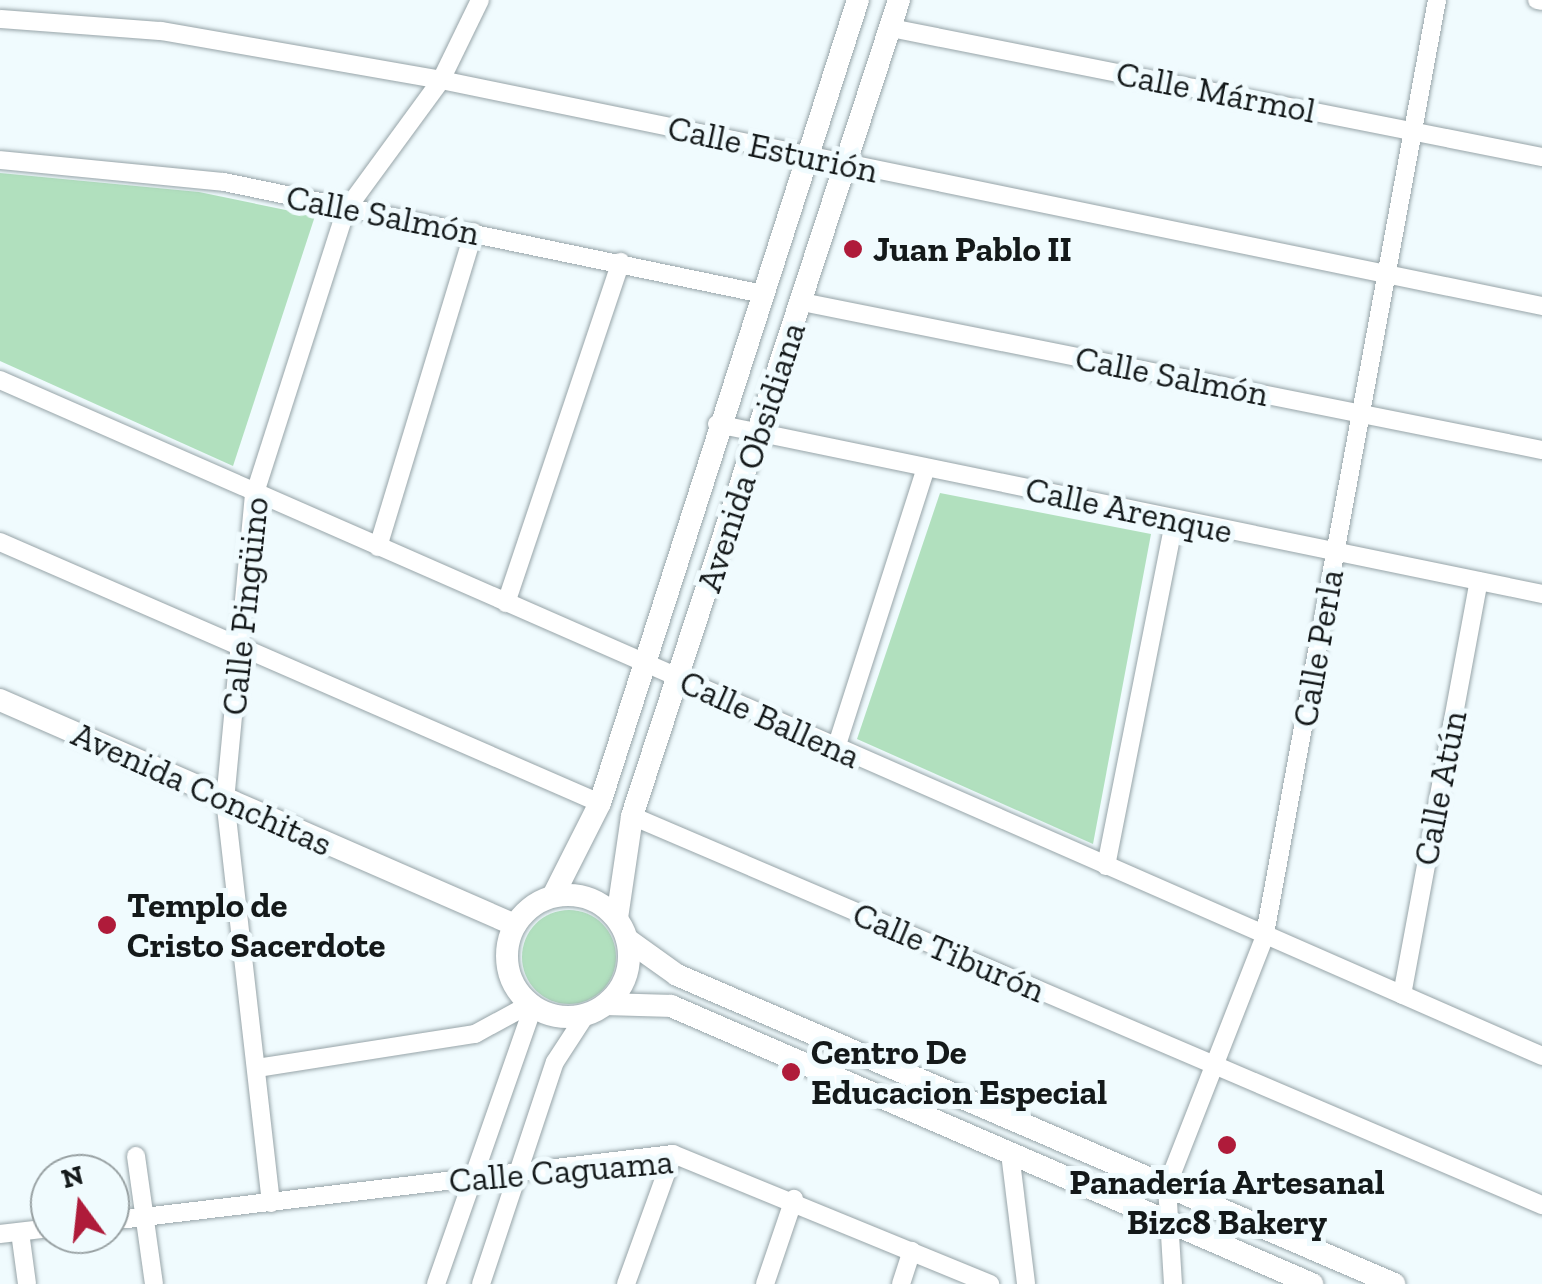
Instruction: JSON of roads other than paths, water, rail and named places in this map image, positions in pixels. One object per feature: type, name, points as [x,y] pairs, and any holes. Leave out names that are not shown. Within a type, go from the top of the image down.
[{"type":"street","name":"Calle Pingüino","points":[[272,1202],[225,801],[254,496],[346,210],[441,80],[480,0]]},
{"type":"street","name":"Avenida Obsidiana","points":[[552,896],[600,803],[646,665],[717,424],[809,157],[858,0]]},
{"type":"street","name":"Avenida Obsidiana","points":[[617,918],[632,816],[899,0]]},
{"type":"street","name":"Calle Perla","points":[[1174,1284],[1166,1220],[1168,1186],[1212,1064],[1264,940],[1436,0]]},
{"type":"street","name":"Calle Esturión","points":[[0,19],[161,32],[441,80],[1542,306]]},
{"type":"street","name":"Calle Mármol","points":[[890,28],[1542,156]]},
{"type":"street","name":"Calle Salmón","points":[[0,160],[224,182],[763,294]]},
{"type":"street","points":[[378,548],[474,232]]},
{"type":"street","points":[[506,603],[621,262]]},
{"type":"street","name":"Calle Salmón","points":[[802,302],[1542,450]]},
{"type":"street","name":"Calle Ballena","points":[[0,380],[254,496],[1106,866],[1264,940],[1542,1056]]},
{"type":"street","name":"Calle Arenque","points":[[717,424],[1542,594]]},
{"type":"street","points":[[836,748],[926,468]]},
{"type":"street","points":[[1106,866],[1175,519]]},
{"type":"street","points":[[0,542],[600,803]]},
{"type":"street","name":"Calle Atún","points":[[1402,995],[1479,581]]},
{"type":"street","name":"Avenida Conchitas","points":[[0,700],[515,926]]},
{"type":"street","name":"Calle Tiburón","points":[[632,816],[1542,1205]]},
{"type":"street","points":[[532,1006],[510,976],[515,926],[552,896],[588,898],[617,918],[628,940],[677,975],[1394,1284]]},
{"type":"street","points":[[481,1284],[555,1062],[584,1016],[607,1004],[622,986],[628,940]]},
{"type":"street","points":[[607,1004],[672,1006],[1312,1284]]},
{"type":"street","points":[[436,1284],[532,1006]]},
{"type":"street","points":[[257,1068],[475,1034],[532,1006],[584,1016]]},
{"type":"street","points":[[1010,1153],[1026,1284]]},
{"type":"street","points":[[626,1284],[672,1154]]},
{"type":"street","name":"Calle Caguama","points":[[130,1219],[672,1154],[794,1199],[990,1284]]},
{"type":"street","points":[[136,1156],[154,1284]]},
{"type":"street","points":[[766,1284],[794,1199]]},
{"type":"street","points":[[0,1234],[30,1231]]},
{"type":"street","points":[[20,1232],[27,1284]]},
{"type":"street","points":[[902,1284],[912,1251]]},
{"type":"place","name":"Juan Pablo II","points":[[853,249]]},
{"type":"place","name":"Templo de Cristo Sacerdote","points":[[107,925]]},
{"type":"place","name":"Centro De Educacion Especial","points":[[791,1072]]},
{"type":"place","name":"Panadería Artesanal Bizc8 Bakery","points":[[1227,1145]]}]
